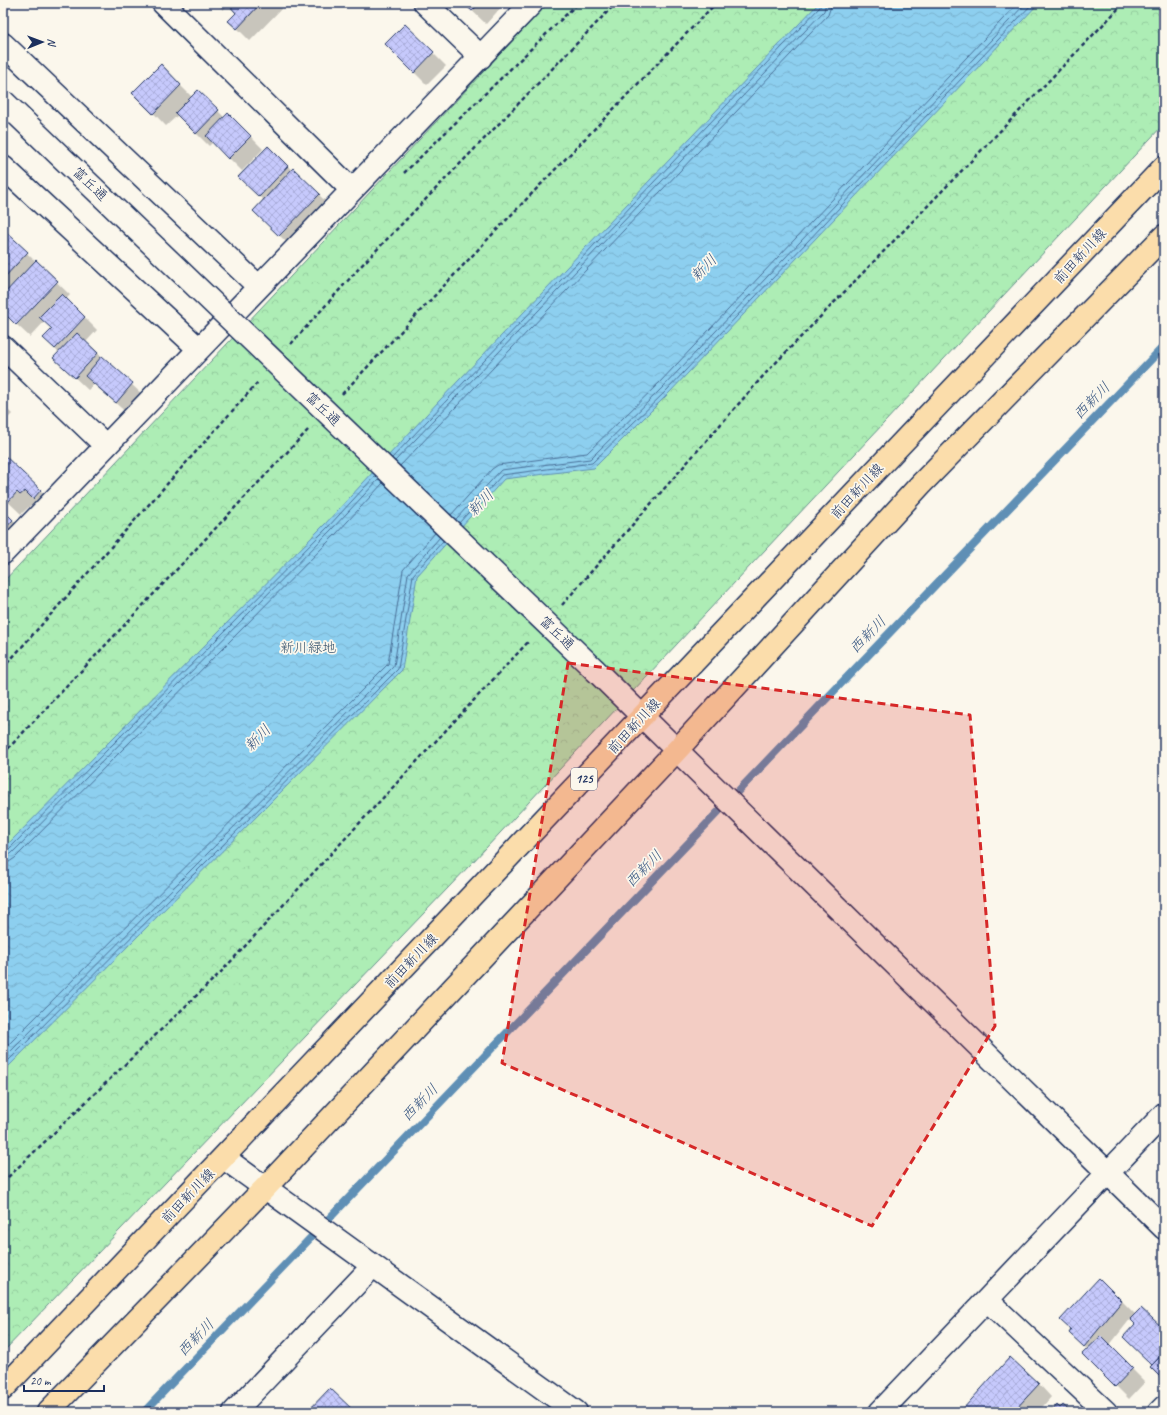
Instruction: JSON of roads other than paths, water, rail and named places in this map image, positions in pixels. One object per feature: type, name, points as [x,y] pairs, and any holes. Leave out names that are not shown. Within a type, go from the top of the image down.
[{"type":"main road","name":"前田新川線","points":[[3,1389],[1164,167]]},
{"type":"main road","points":[[48,1412],[265,1188],[677,750],[922,484],[1164,236]]},
{"type":"street","points":[[163,3],[352,190]]},
{"type":"street","points":[[425,3],[481,57]]},
{"type":"street","points":[[3,553],[258,286],[532,3]]},
{"type":"street","points":[[3,44],[258,286]]},
{"type":"street","name":"富丘通","points":[[3,101],[643,716],[1107,1174]]},
{"type":"street","points":[[3,167],[199,349]]},
{"type":"street","points":[[3,347],[106,446]]},
{"type":"street","points":[[880,1412],[1164,1114]]},
{"type":"street","points":[[224,1158],[576,1412]]},
{"type":"street","points":[[1107,1174],[1164,1228]]},
{"type":"street","points":[[234,1412],[364,1260]]},
{"type":"street","points":[[987,1300],[1106,1412]]},
{"type":"street","points":[[1159,1412],[1164,1407]]},
{"type":"water","name":"新川","points":[[819,3],[1039,3],[669,393],[594,468],[504,479],[417,576],[402,670],[3,1072],[3,849],[325,524],[439,401]]},
{"type":"waterway","name":"西新川","points":[[144,1412],[1164,346]]},
{"type":"park label","name":"新川緑地","points":[[308,647]]}]
